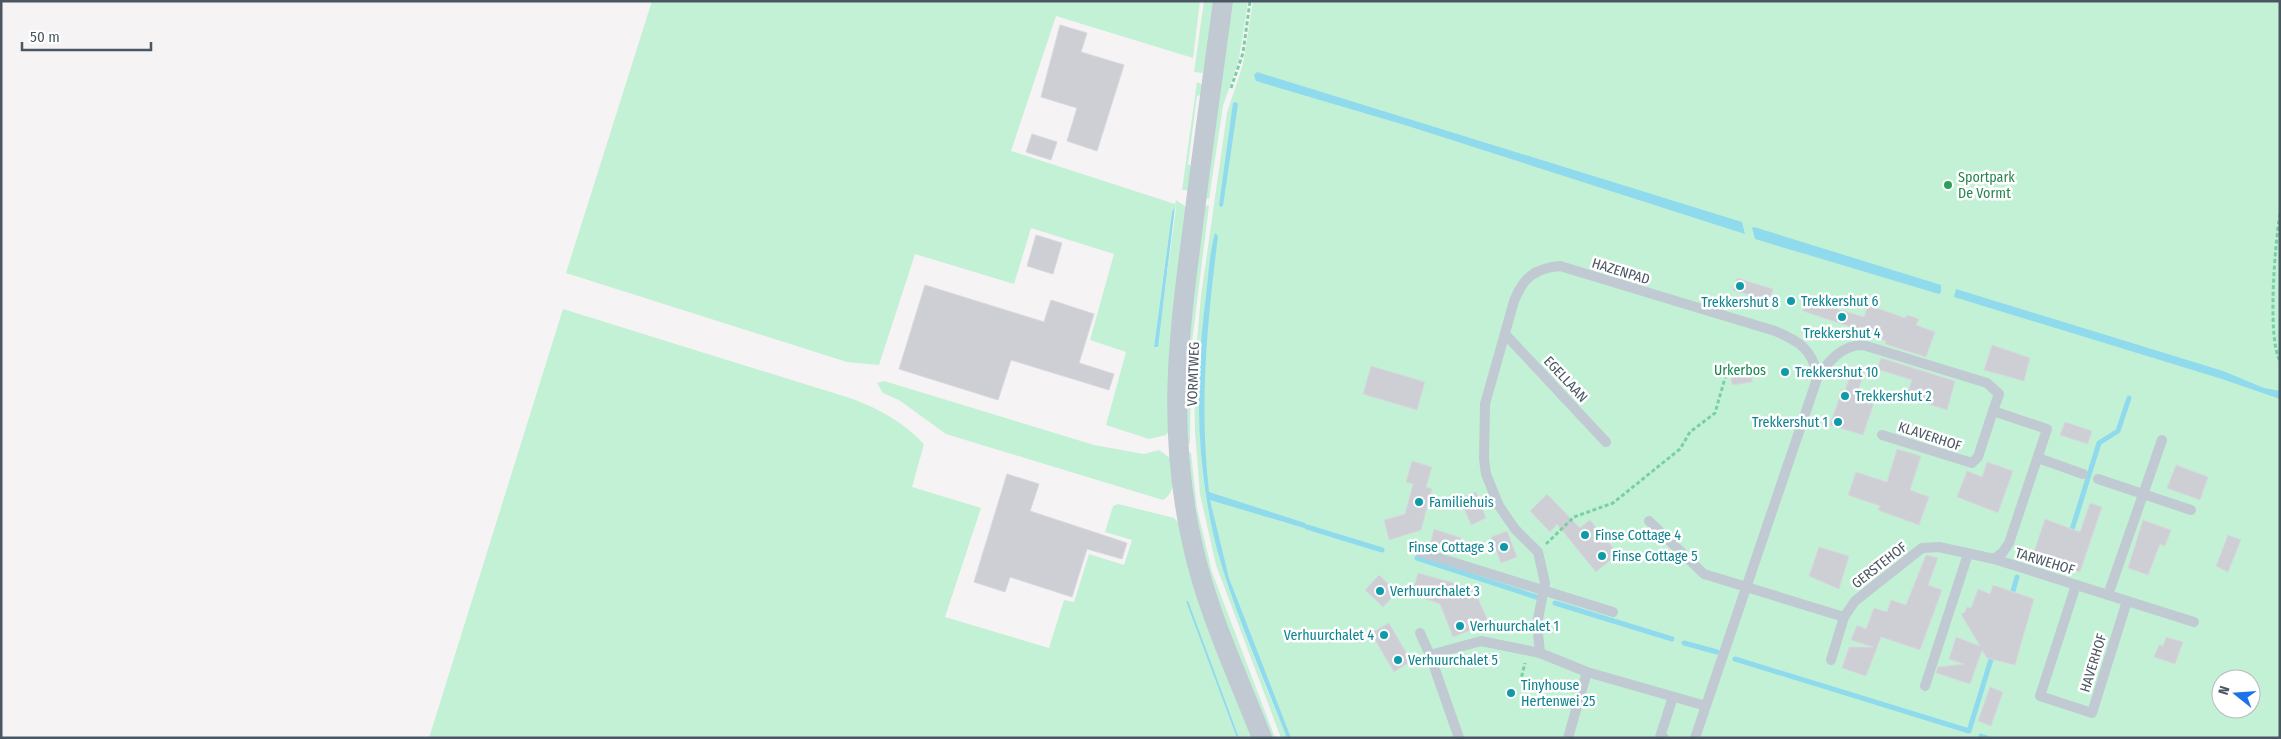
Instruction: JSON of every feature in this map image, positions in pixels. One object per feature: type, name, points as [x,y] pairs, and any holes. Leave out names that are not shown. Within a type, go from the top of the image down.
[{"type":"street","name":"VORMTWEG","points":[[1224,1],[1180,326],[1176,385],[1177,444],[1186,511],[1200,574],[1262,738]]},
{"type":"lane","name":"HAZENPAD","points":[[1538,552],[1515,528],[1499,506],[1490,487],[1484,459],[1485,404],[1514,301],[1520,286],[1527,278],[1545,267],[1560,266],[1790,338],[1798,341],[1814,359],[1818,376]]},
{"type":"lane","name":"EGELLAAN","points":[[1505,334],[1606,442]]},
{"type":"lane","name":"KLAVERHOF","points":[[1818,376],[1837,354],[1847,348],[1863,344],[1987,383],[1998,394],[1978,457],[1972,463],[1882,434]]},
{"type":"lane","points":[[1695,738],[1725,655],[1818,376]]},
{"type":"lane","name":"TARWEHOF","points":[[1993,411],[2048,429],[2010,543],[1994,559],[2194,622]]},
{"type":"lane","points":[[2108,595],[2162,440]]},
{"type":"lane","points":[[2038,458],[2083,474]]},
{"type":"lane","points":[[2098,479],[2191,510]]},
{"type":"lane","points":[[1649,521],[1704,574],[1844,617]]},
{"type":"lane","name":"GERSTEHOF","points":[[1831,660],[1844,617],[1855,601],[1922,548],[1939,547],[1994,559]]},
{"type":"lane","points":[[1420,552],[1613,612]]},
{"type":"lane","points":[[1538,552],[1544,570],[1544,590],[1537,624],[1540,653]]},
{"type":"lane","points":[[1925,686],[1968,554]]},
{"type":"lane","name":"HAVERHOF","points":[[2076,585],[2040,696],[2092,713],[2127,601]]},
{"type":"lane","points":[[1420,633],[1430,654],[1459,738]]},
{"type":"lane","points":[[1430,654],[1481,641],[1540,653],[1587,672],[1706,706]]},
{"type":"lane","points":[[1568,738],[1587,672]]},
{"type":"lane","points":[[1664,738],[1660,737],[1673,696]]},
{"type":"path","points":[[1228,95],[1243,53],[1250,1]]},
{"type":"path","points":[[2280,214],[2274,311],[2276,350],[2280,361]]},
{"type":"path","points":[[1538,552],[1574,517],[1613,503],[1680,449],[1690,432],[1715,413],[1727,371]]},
{"type":"path","points":[[1520,683],[1528,651]]},
{"type":"green space","points":[[652,1],[1200,1],[1193,58],[1056,16],[1011,151],[1175,204],[1176,200],[1189,209],[1169,430],[1166,435],[1149,439],[1106,425],[1126,352],[1090,340],[1114,254],[1031,228],[1014,284],[915,254],[879,365],[847,362],[566,273]],"holes":[[[1176,208],[1157,348],[1154,346],[1172,212]]]},
{"type":"green space","points":[[1204,1],[1218,1],[1203,73],[1194,72]]},
{"type":"green space","points":[[1230,1],[1248,1],[1239,59],[1223,106],[1209,199],[1202,198]]},
{"type":"green space","name":"Urkerbos","points":[[1253,1],[2280,1],[2280,738],[1288,738],[1262,672],[1226,569],[1207,496],[1200,387],[1201,453],[1206,496],[1212,527],[1229,589],[1287,738],[1281,738],[1216,565],[1200,494],[1195,432],[1194,374],[1201,296],[1227,113],[1243,64]]},
{"type":"green space","points":[[1197,82],[1203,85],[1205,94],[1197,96],[1188,164],[1195,168],[1188,190],[1182,190]]},
{"type":"green space","points":[[1201,204],[1209,206],[1191,350],[1190,443],[1185,446],[1182,404]]},
{"type":"green space","points":[[563,309],[853,399],[882,412],[908,429],[924,444],[912,487],[981,508],[945,617],[1049,648],[1064,600],[1074,602],[1089,554],[1124,565],[1132,540],[1105,532],[1113,506],[1118,504],[1174,518],[1178,522],[1256,738],[1239,738],[1187,601],[1237,738],[429,738]]},
{"type":"green space","points":[[884,381],[1094,445],[1144,454],[1159,450],[1170,458],[1173,475],[1171,492],[1163,500],[946,434],[899,400],[883,393],[877,383]]},
{"type":"green space","points":[[1186,451],[1191,453],[1197,508],[1212,572],[1275,738],[1268,738],[1208,580]]},
{"type":"water","points":[[1257,72],[1742,222],[1745,234],[1408,126],[1256,81],[1254,75]]},
{"type":"water","points":[[1236,102],[1238,104],[1223,206],[1221,207],[1219,205],[1233,103]]},
{"type":"water","points":[[1175,207],[1158,347],[1154,347],[1172,212]]},
{"type":"water","points":[[1754,227],[1941,285],[1941,292],[1939,294],[1755,239],[1752,228]]},
{"type":"water","points":[[1215,233],[1218,236],[1208,332],[1205,395],[1206,459],[1209,492],[1305,523],[1307,527],[1304,528],[1210,500],[1229,578],[1291,738],[1287,738],[1233,600],[1218,553],[1206,494],[1200,433],[1199,372],[1209,262]]},
{"type":"water","points":[[1956,289],[2223,371],[2264,388],[2280,391],[2280,399],[2222,379],[1954,297]]},
{"type":"water","points":[[1186,601],[1188,601],[1239,738],[1237,738]]},
{"type":"building","points":[[1060,25],[1087,33],[1081,52],[1124,65],[1097,151],[1067,141],[1077,108],[1041,97]]},
{"type":"building","points":[[1032,134],[1057,142],[1051,160],[1026,152]]},
{"type":"building","points":[[1036,235],[1062,243],[1053,274],[1027,266]]},
{"type":"building","points":[[1737,278],[1773,289],[1769,301],[1733,290]]},
{"type":"building","points":[[925,285],[1044,322],[1051,300],[1094,314],[1079,363],[1114,374],[1109,390],[1011,360],[998,400],[899,369]]},
{"type":"building","points":[[1807,300],[1864,317],[1868,305],[1905,318],[1907,315],[1919,319],[1916,325],[1935,332],[1926,357],[1885,344],[1886,341],[1859,332],[1860,330],[1803,311]]},
{"type":"building","points":[[1992,345],[2030,358],[2024,381],[1984,370]]},
{"type":"building","points":[[1881,358],[1955,381],[1947,410],[1906,397],[1912,380],[1877,369]]},
{"type":"building","points":[[1371,366],[1425,382],[1417,410],[1363,394]]},
{"type":"building","points":[[1751,366],[1752,382],[1732,385],[1730,368]]},
{"type":"building","points":[[1853,366],[1865,370],[1858,391],[1876,397],[1863,435],[1830,425],[1842,390],[1845,391]]},
{"type":"building","points":[[2065,422],[2092,431],[2088,444],[2060,435]]},
{"type":"building","points":[[1897,449],[1921,456],[1910,490],[1929,497],[1919,525],[1878,510],[1880,506],[1848,495],[1856,472],[1887,482]]},
{"type":"building","name":"Familiehuis","points":[[1412,461],[1432,467],[1426,487],[1432,489],[1421,530],[1389,540],[1384,520],[1405,514],[1413,484],[1406,482]]},
{"type":"building","points":[[1987,462],[2013,471],[1998,513],[1957,497],[1967,471],[1982,477]]},
{"type":"building","points":[[2176,465],[2208,477],[2200,500],[2167,488]]},
{"type":"building","points":[[1007,474],[1039,484],[1030,511],[1127,543],[1122,559],[1087,549],[1072,597],[1010,577],[1005,592],[974,582]]},
{"type":"building","points":[[1476,492],[1486,518],[1471,525],[1460,499]]},
{"type":"building","points":[[1547,494],[1580,528],[1590,520],[1618,554],[1596,572],[1557,524],[1550,532],[1530,511]]},
{"type":"building","points":[[2090,503],[2102,507],[2080,572],[2032,558],[2045,519],[2080,532]]},
{"type":"building","points":[[2143,520],[2171,530],[2165,546],[2160,544],[2148,575],[2128,568]]},
{"type":"building","points":[[1434,529],[1461,538],[1456,554],[1430,545]]},
{"type":"building","name":"Finse Cottage 3","points":[[1507,531],[1517,557],[1501,563],[1491,537]]},
{"type":"building","points":[[2228,535],[2241,540],[2228,572],[2216,566]]},
{"type":"building","points":[[1819,547],[1849,556],[1839,589],[1809,576]]},
{"type":"building","points":[[1926,555],[1938,558],[1928,585],[1942,590],[1920,650],[1881,637],[1866,676],[1842,668],[1849,647],[1873,647],[1851,640],[1857,625],[1866,629],[1874,608],[1887,612],[1891,600],[1906,605]]},
{"type":"building","points":[[1418,573],[1468,587],[1475,592],[1489,623],[1453,637],[1440,604],[1412,594]]},
{"type":"building","name":"Verhuurchalet 3","points":[[1379,575],[1397,592],[1383,607],[1365,590]]},
{"type":"building","points":[[1993,585],[2034,599],[2015,665],[1987,658],[1982,650],[1970,684],[1936,673],[1938,667],[1964,664],[1949,659],[1956,637],[1980,646],[1961,614],[1965,612],[1967,607],[1971,608],[1978,589],[1990,594]]},
{"type":"building","points":[[1389,623],[1411,661],[1394,672],[1371,633]]},
{"type":"building","points":[[2166,637],[2183,642],[2175,664],[2154,657],[2159,645],[2163,646]]},
{"type":"building","points":[[1990,687],[2003,692],[1991,726],[1978,721]]},
{"type":"waterway","points":[[2070,536],[2099,443],[2118,431],[2129,398]]},
{"type":"waterway","points":[[1307,527],[1382,550]]},
{"type":"waterway","points":[[1417,558],[1536,597]]},
{"type":"waterway","points":[[2011,598],[2017,577]]},
{"type":"waterway","points":[[1555,603],[1672,639]]},
{"type":"waterway","points":[[1684,643],[1717,652]]},
{"type":"waterway","points":[[1735,659],[1969,731],[1993,653]]},
{"type":"waterway","points":[[1981,736],[1987,738]]},
{"type":"place","name":"Sportpark De Vormt","points":[[1948,185]]},
{"type":"place","name":"Trekkershut 8","points":[[1740,286]]},
{"type":"place","name":"Trekkershut 6","points":[[1791,301]]},
{"type":"place","name":"Trekkershut 4","points":[[1842,317]]},
{"type":"place","name":"Trekkershut 10","points":[[1785,372]]},
{"type":"place","name":"Trekkershut 2","points":[[1845,396]]},
{"type":"place","name":"Trekkershut 1","points":[[1838,422]]},
{"type":"place","name":"Familiehuis","points":[[1419,502]]},
{"type":"place","name":"Finse Cottage 4","points":[[1585,535]]},
{"type":"place","name":"Finse Cottage 3","points":[[1504,547]]},
{"type":"place","name":"Finse Cottage 5","points":[[1602,556]]},
{"type":"place","name":"Verhuurchalet 3","points":[[1380,591]]},
{"type":"place","name":"Verhuurchalet 1","points":[[1460,626]]},
{"type":"place","name":"Verhuurchalet 4","points":[[1384,635]]},
{"type":"place","name":"Verhuurchalet 5","points":[[1398,660]]},
{"type":"place","name":"Tinyhouse Hertenwei 25","points":[[1511,693]]}]
